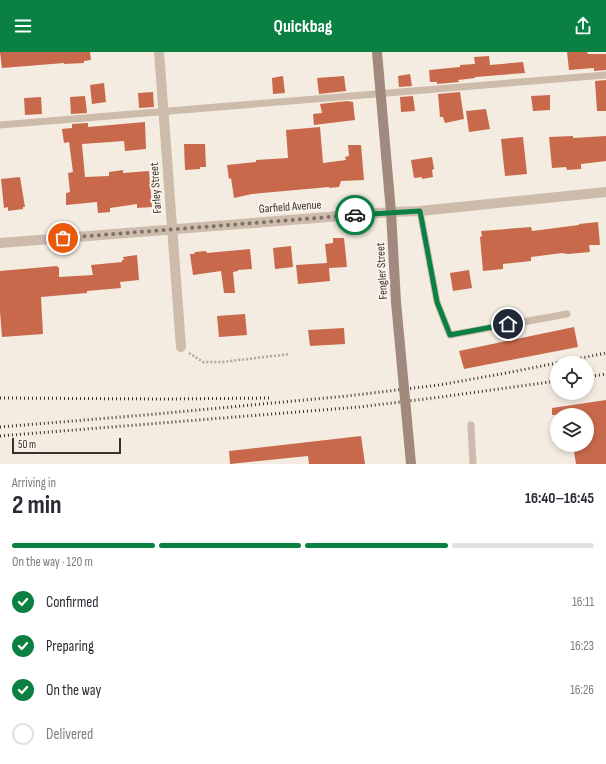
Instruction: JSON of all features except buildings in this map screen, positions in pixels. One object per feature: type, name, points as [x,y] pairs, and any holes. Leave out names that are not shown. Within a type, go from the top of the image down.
[{"type":"main road","name":"Fengler Street","points":[[377,52],[391,212],[396,302],[411,464]]},
{"type":"street","name":"Farley Street","points":[[159,52],[181,347]]},
{"type":"street","name":"Garfield Avenue","points":[[0,243],[391,212],[420,211],[606,192]]},
{"type":"lane","points":[[0,125],[606,75]]},
{"type":"lane","points":[[420,211],[437,302],[450,335],[567,314]]},
{"type":"lane","points":[[470,425],[472,464]]},
{"type":"path","points":[[181,347],[193,357],[203,362],[222,362],[290,354]]},
{"type":"railway","points":[[591,356],[606,353]]},
{"type":"railway","points":[[0,427],[347,396],[439,385],[550,364]]},
{"type":"railway","points":[[594,376],[606,374]]},
{"type":"railway","points":[[0,436],[359,407],[550,382]]},
{"type":"railway","points":[[0,398],[271,398]]},
{"type":"way so far","points":[[63,238],[355,215]]},
{"type":"route","points":[[355,215],[420,211],[437,302],[450,335],[508,324]]}]
